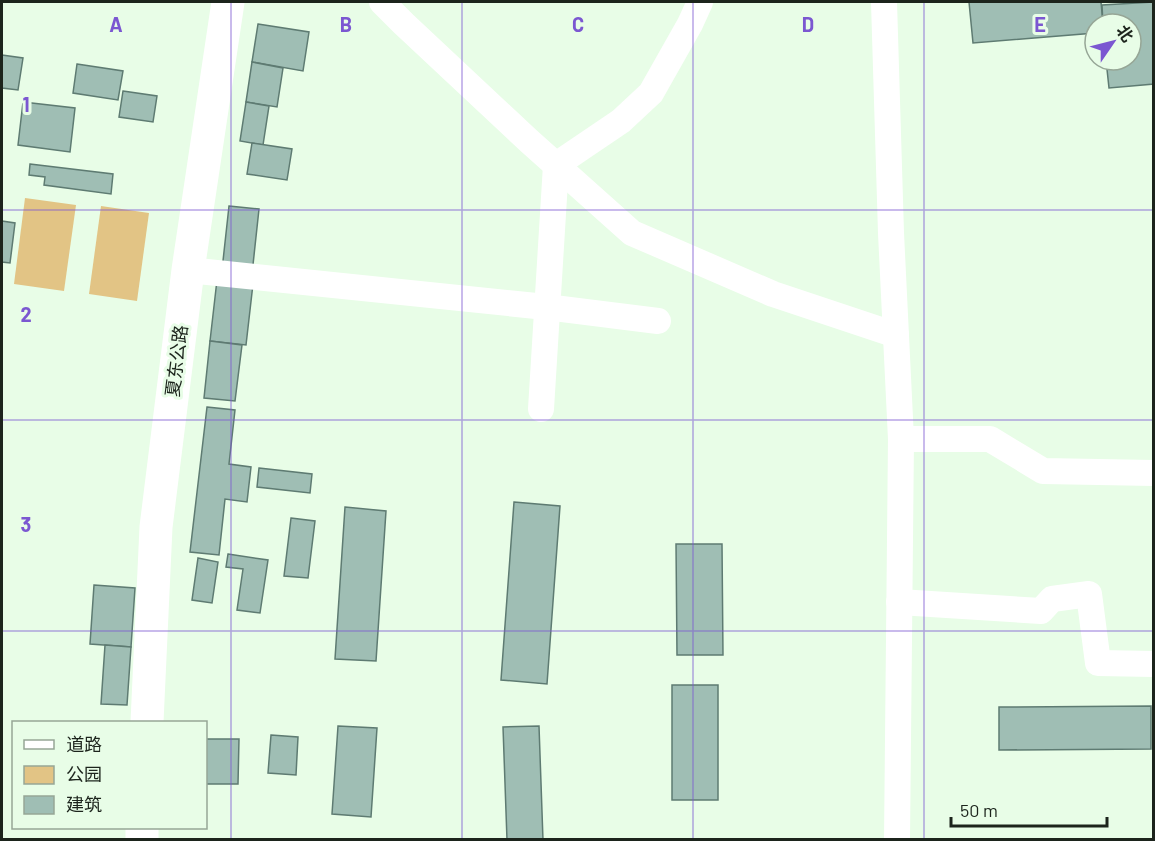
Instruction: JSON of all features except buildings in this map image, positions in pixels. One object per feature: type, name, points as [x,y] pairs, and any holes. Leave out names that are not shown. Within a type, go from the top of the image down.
[{"type":"main road","name":"夏东公路","points":[[147,721],[156,527],[188,270],[228,2]]},
{"type":"street","points":[[382,2],[632,233],[773,294],[896,335]]},
{"type":"street","points":[[556,165],[621,121],[651,93],[700,2]]},
{"type":"street","points":[[884,2],[891,233],[901,439],[897,840]]},
{"type":"street","points":[[541,409],[556,165]]},
{"type":"street","points":[[188,270],[546,307],[658,321]]},
{"type":"street","points":[[901,439],[990,439],[1043,471],[1154,473]]},
{"type":"street","points":[[899,602],[1041,611],[1052,599],[1089,594],[1098,663],[1154,664]]},
{"type":"green space","points":[[25,198],[76,205],[64,291],[14,284]]},
{"type":"green space","points":[[101,206],[149,213],[137,301],[89,294]]}]
